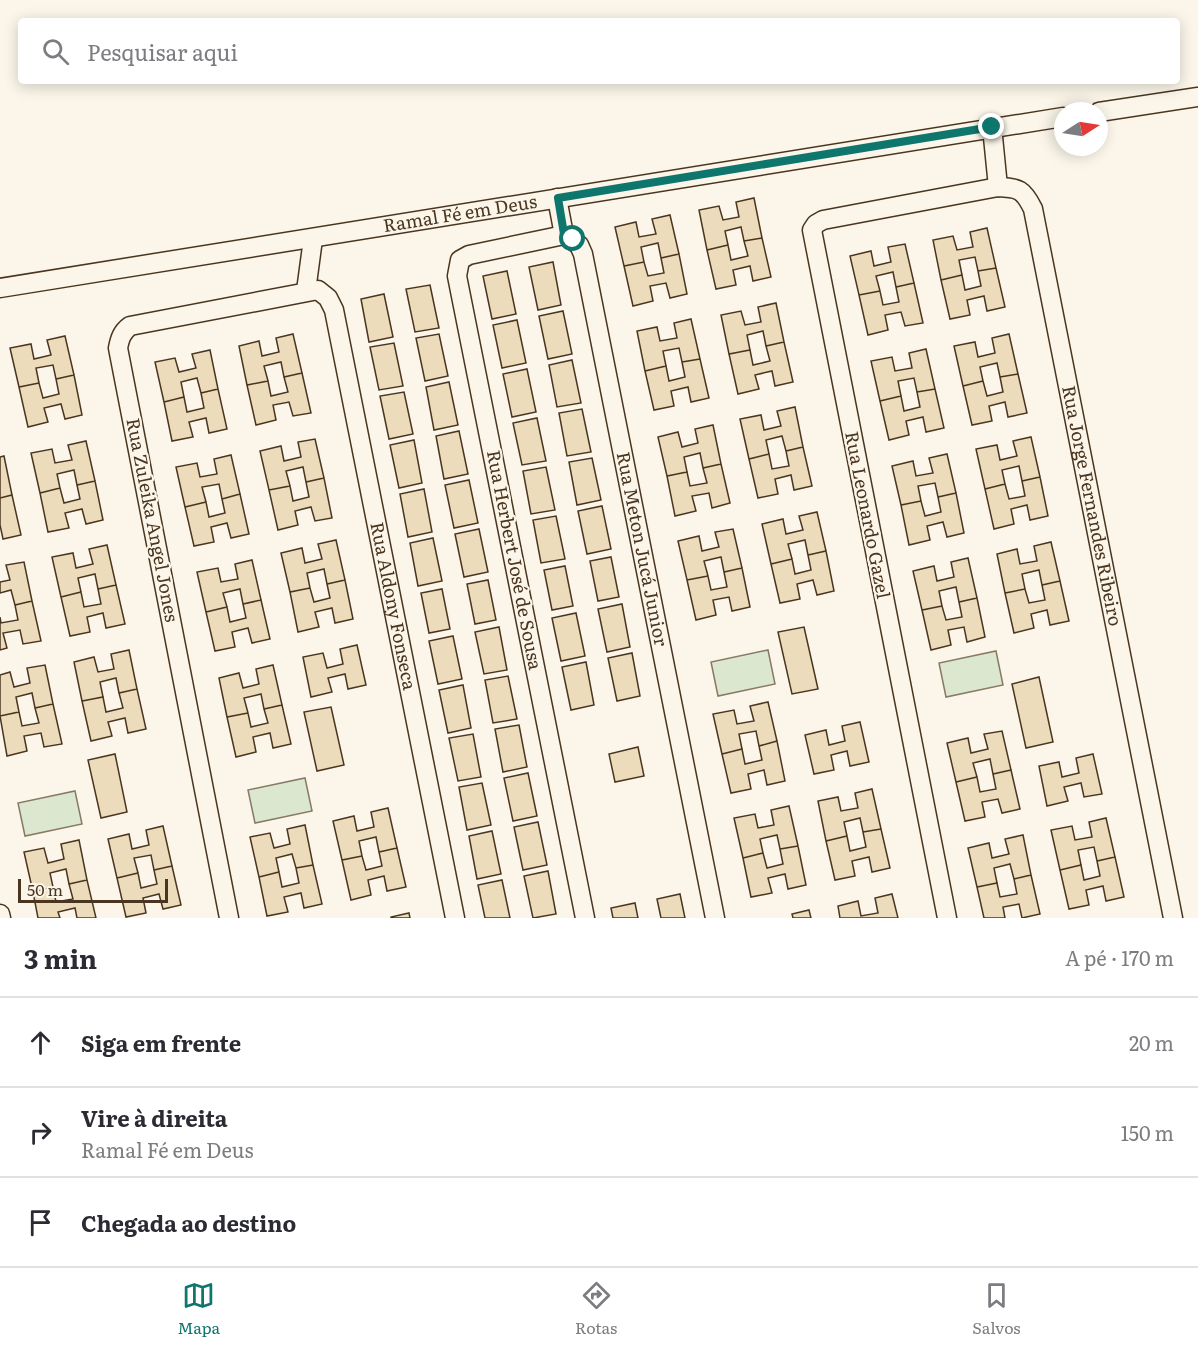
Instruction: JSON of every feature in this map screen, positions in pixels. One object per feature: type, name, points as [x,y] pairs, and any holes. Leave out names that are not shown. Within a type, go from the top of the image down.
[{"type":"street","points":[[1108,111],[1198,98]]},
{"type":"street","name":"Ramal Fé em Deus","points":[[0,288],[1054,118]]},
{"type":"street","points":[[992,127],[998,187]]},
{"type":"street","name":"Rua Jorge Fernandes Ribeiro","points":[[927,200],[998,187],[1016,188],[1026,194],[1033,209],[1173,918]]},
{"type":"street","points":[[558,198],[564,234]]},
{"type":"street","name":"Rua Leonardo Gazel","points":[[927,200],[823,220],[816,224],[813,230],[947,918]]},
{"type":"street","name":"Rua Herbert José de Sousa","points":[[564,234],[469,255],[460,260],[457,276],[585,918]]},
{"type":"street","name":"Rua Meton Jucá Junior","points":[[564,234],[579,245],[583,254],[715,918]]},
{"type":"street","points":[[306,291],[313,239]]},
{"type":"street","name":"Rua Zuleika Angel Jones","points":[[229,918],[118,348],[124,330],[130,326],[306,291],[318,290],[328,298]]},
{"type":"street","name":"Rua Aldony Fonseca","points":[[328,298],[334,310],[455,918]]},
{"type":"green space","points":[[768,650],[775,684],[718,696],[711,662]]},
{"type":"green space","points":[[996,651],[1003,685],[946,697],[939,663]]},
{"type":"green space","points":[[305,778],[312,811],[255,823],[248,790]]},
{"type":"green space","points":[[75,791],[82,824],[25,836],[18,803]]},
{"type":"building","points":[[754,198],[762,238],[744,241],[741,227],[725,231],[728,245],[707,250],[699,210],[719,206],[723,220],[739,217],[736,202]]},
{"type":"building","points":[[670,215],[679,254],[661,258],[658,243],[641,247],[644,262],[624,266],[615,227],[636,222],[639,237],[656,234],[652,219]]},
{"type":"building","points":[[987,228],[996,268],[978,271],[975,257],[959,260],[962,275],[941,280],[933,240],[953,236],[957,250],[973,247],[970,232]]},
{"type":"building","points":[[762,238],[771,277],[753,281],[750,266],[733,270],[736,285],[716,289],[707,250],[728,245],[731,260],[748,256],[744,241]]},
{"type":"building","points":[[905,244],[914,283],[896,287],[893,272],[876,276],[880,291],[859,295],[850,256],[871,251],[874,266],[891,262],[888,247]]},
{"type":"building","points":[[679,254],[687,294],[670,298],[666,283],[650,286],[653,301],[633,306],[624,266],[644,262],[648,276],[664,273],[661,258]]},
{"type":"building","points":[[553,262],[561,305],[538,310],[529,267]]},
{"type":"building","points":[[996,268],[1005,307],[987,311],[984,296],[967,300],[970,315],[950,319],[941,280],[962,275],[965,290],[981,286],[978,271]]},
{"type":"building","points":[[507,271],[516,314],[492,319],[483,276]]},
{"type":"building","points":[[914,283],[923,323],[905,326],[901,312],[885,315],[888,330],[868,335],[859,295],[880,291],[883,305],[899,302],[896,287]]},
{"type":"building","points":[[430,285],[439,328],[415,332],[406,289]]},
{"type":"building","points":[[384,294],[393,337],[369,342],[361,299]]},
{"type":"building","points":[[776,303],[784,342],[766,346],[763,331],[747,335],[750,350],[729,354],[721,315],[741,311],[745,325],[761,322],[758,307]]},
{"type":"building","points":[[563,311],[572,354],[548,359],[539,316]]},
{"type":"building","points":[[691,319],[700,359],[682,362],[679,348],[663,351],[666,366],[645,371],[637,331],[657,327],[660,341],[677,338],[674,323]]},
{"type":"building","points":[[517,320],[526,363],[502,368],[493,325]]},
{"type":"building","points":[[293,334],[302,373],[284,377],[281,362],[264,366],[268,381],[247,385],[239,346],[259,341],[262,356],[279,352],[276,338]]},
{"type":"building","points":[[439,334],[448,376],[425,381],[416,338]]},
{"type":"building","points":[[1009,334],[1018,374],[1000,377],[997,363],[980,367],[983,381],[963,386],[954,346],[975,342],[978,357],[995,353],[992,338]]},
{"type":"building","points":[[65,336],[74,375],[56,379],[53,365],[36,368],[39,383],[19,387],[10,348],[31,344],[34,359],[51,355],[47,340]]},
{"type":"building","points":[[784,342],[793,382],[775,386],[772,371],[755,375],[759,389],[738,394],[729,354],[750,350],[753,365],[770,361],[766,346]]},
{"type":"building","points":[[394,343],[403,386],[379,390],[370,347]]},
{"type":"building","points":[[926,349],[935,389],[917,392],[914,378],[898,381],[901,396],[880,401],[871,361],[892,357],[895,371],[912,368],[909,353]]},
{"type":"building","points":[[210,350],[218,389],[201,393],[197,378],[181,382],[184,397],[164,402],[155,362],[175,358],[179,372],[196,368],[192,354]]},
{"type":"building","points":[[700,359],[709,398],[691,402],[688,387],[671,391],[674,406],[654,410],[645,371],[666,366],[669,381],[685,377],[682,362]]},
{"type":"building","points":[[572,360],[581,403],[557,407],[549,365]]},
{"type":"building","points":[[527,369],[536,412],[512,417],[503,374]]},
{"type":"building","points":[[302,373],[311,413],[293,416],[289,402],[273,405],[276,420],[256,425],[247,385],[268,381],[271,396],[288,392],[284,377]]},
{"type":"building","points":[[1018,374],[1027,413],[1008,417],[1005,402],[989,406],[992,421],[972,425],[963,386],[983,381],[987,396],[1003,392],[1000,377]]},
{"type":"building","points":[[74,375],[82,415],[65,419],[61,404],[44,408],[48,422],[28,427],[19,387],[39,383],[43,398],[59,394],[56,379]]},
{"type":"building","points":[[449,382],[458,425],[434,430],[426,387]]},
{"type":"building","points":[[218,389],[227,429],[209,433],[206,418],[189,422],[193,437],[172,441],[164,402],[184,397],[187,412],[204,408],[201,393]]},
{"type":"building","points":[[935,389],[944,428],[926,432],[923,417],[906,421],[909,435],[889,440],[880,401],[901,396],[904,411],[920,407],[917,392]]},
{"type":"building","points":[[404,392],[413,434],[389,439],[380,396]]},
{"type":"building","points":[[795,407],[803,447],[786,451],[782,436],[766,440],[769,454],[749,459],[740,419],[761,415],[764,430],[781,426],[777,411]]},
{"type":"building","points":[[582,409],[591,452],[567,456],[559,413]]},
{"type":"building","points":[[537,418],[546,461],[522,465],[513,423]]},
{"type":"building","points":[[713,425],[721,464],[703,468],[700,453],[684,457],[687,472],[667,476],[658,437],[678,432],[682,447],[698,443],[695,429]]},
{"type":"building","points":[[459,431],[468,474],[444,479],[436,436]]},
{"type":"building","points":[[1031,437],[1040,477],[1022,481],[1019,466],[1002,470],[1005,484],[985,489],[976,449],[997,445],[1000,460],[1017,456],[1013,441]]},
{"type":"building","points":[[315,439],[324,478],[306,482],[303,467],[286,471],[290,486],[269,490],[260,451],[281,446],[284,461],[301,457],[298,442]]},
{"type":"building","points":[[414,440],[422,483],[399,488],[390,445]]},
{"type":"building","points":[[86,441],[95,481],[77,485],[74,470],[57,474],[60,488],[40,493],[31,453],[52,449],[55,463],[72,460],[68,445]]},
{"type":"building","points":[[803,447],[812,486],[794,490],[791,475],[775,479],[778,494],[758,498],[749,459],[769,454],[772,469],[789,466],[786,451]]},
{"type":"building","points":[[947,454],[956,493],[938,497],[935,483],[918,486],[921,501],[901,505],[892,466],[913,461],[916,476],[933,473],[929,458]]},
{"type":"building","points":[[231,455],[240,494],[222,499],[219,484],[202,487],[206,502],[185,507],[176,467],[197,463],[200,477],[217,474],[214,459]]},
{"type":"building","points":[[4,456],[12,495],[0,498],[0,457]]},
{"type":"building","points":[[592,458],[601,500],[577,505],[569,462]]},
{"type":"building","points":[[721,464],[730,503],[712,508],[709,493],[692,496],[696,511],[675,516],[667,476],[687,472],[690,486],[707,483],[703,468]]},
{"type":"building","points":[[546,467],[555,510],[531,514],[523,471]]},
{"type":"building","points":[[1040,477],[1048,516],[1030,520],[1027,505],[1011,509],[1014,524],[994,529],[985,489],[1005,484],[1009,499],[1025,496],[1022,481]]},
{"type":"building","points":[[324,478],[332,518],[315,521],[311,507],[295,511],[298,525],[278,530],[269,490],[290,486],[293,501],[309,497],[306,482]]},
{"type":"building","points":[[469,480],[478,523],[454,528],[445,485]]},
{"type":"building","points":[[95,481],[103,520],[86,524],[82,509],[65,513],[69,528],[48,532],[40,493],[60,488],[64,503],[80,499],[77,485]]},
{"type":"building","points":[[424,489],[432,532],[408,537],[400,494]]},
{"type":"building","points":[[956,493],[964,533],[947,537],[943,522],[927,526],[930,540],[909,545],[901,505],[921,501],[925,516],[941,512],[938,497]]},
{"type":"building","points":[[240,494],[249,534],[231,538],[227,523],[211,527],[214,542],[194,546],[185,507],[206,502],[209,517],[225,513],[222,499]]},
{"type":"building","points":[[12,495],[21,535],[3,539],[0,525],[0,498]]},
{"type":"building","points":[[602,506],[611,549],[587,554],[578,511]]},
{"type":"building","points":[[817,512],[826,551],[808,555],[805,540],[788,544],[792,559],[771,564],[762,524],[783,519],[786,534],[803,530],[799,516]]},
{"type":"building","points":[[556,516],[565,559],[541,563],[533,520]]},
{"type":"building","points":[[479,529],[488,572],[464,577],[455,534]]},
{"type":"building","points":[[733,529],[742,568],[724,572],[721,557],[704,561],[708,576],[687,580],[678,541],[699,536],[702,551],[719,547],[715,532]]},
{"type":"building","points":[[433,538],[442,581],[418,586],[410,543]]},
{"type":"building","points":[[336,540],[345,580],[327,584],[324,569],[307,573],[310,588],[290,592],[281,553],[302,548],[305,563],[322,559],[318,544]]},
{"type":"building","points":[[1051,542],[1060,581],[1042,585],[1039,570],[1022,574],[1025,589],[1005,593],[997,554],[1017,549],[1020,564],[1037,561],[1034,546]]},
{"type":"building","points":[[107,545],[116,585],[98,589],[95,574],[78,578],[81,592],[61,597],[52,557],[73,553],[76,568],[93,564],[89,549]]},
{"type":"building","points":[[826,551],[834,591],[817,595],[813,580],[797,584],[800,599],[780,603],[771,564],[792,559],[795,574],[811,570],[808,555]]},
{"type":"building","points":[[611,557],[619,597],[598,601],[590,561]]},
{"type":"building","points":[[968,558],[977,598],[959,602],[956,587],[939,591],[942,606],[922,610],[913,571],[934,566],[937,581],[954,577],[951,562]]},
{"type":"building","points":[[252,560],[261,600],[243,604],[240,589],[223,593],[227,607],[206,612],[197,572],[218,568],[221,582],[238,579],[235,564]]},
{"type":"building","points":[[24,562],[32,601],[15,605],[11,590],[0,593],[0,582],[10,580],[6,565]]},
{"type":"building","points":[[565,566],[573,606],[552,610],[544,570]]},
{"type":"building","points":[[742,568],[750,607],[732,611],[729,597],[713,600],[716,615],[696,620],[687,580],[708,576],[711,590],[727,587],[724,572]]},
{"type":"building","points":[[345,580],[353,619],[335,623],[332,608],[315,612],[319,627],[298,632],[290,592],[310,588],[314,602],[330,598],[327,584]]},
{"type":"building","points":[[488,580],[496,620],[475,624],[467,584]]},
{"type":"building","points":[[1060,581],[1069,621],[1050,625],[1047,610],[1031,614],[1034,628],[1014,633],[1005,593],[1025,589],[1029,603],[1045,600],[1042,585]]},
{"type":"building","points":[[116,585],[125,624],[106,628],[103,613],[87,617],[90,632],[70,636],[61,597],[81,592],[84,607],[101,604],[98,589]]},
{"type":"building","points":[[442,589],[450,629],[429,633],[421,593]]},
{"type":"building","points":[[977,598],[985,637],[967,642],[964,627],[948,630],[951,645],[931,650],[922,610],[942,606],[946,620],[962,617],[959,602]]},
{"type":"building","points":[[261,600],[270,639],[252,643],[248,628],[232,632],[235,647],[215,651],[206,612],[227,607],[230,622],[246,618],[243,604]]},
{"type":"building","points":[[32,601],[41,641],[23,644],[20,630],[3,633],[7,648],[0,650],[0,617],[1,623],[18,620],[15,605]]},
{"type":"building","points":[[622,604],[630,647],[607,652],[598,609]]},
{"type":"building","points":[[576,613],[585,656],[561,661],[552,618]]},
{"type":"building","points":[[499,627],[507,670],[484,674],[475,632]]},
{"type":"building","points":[[804,627],[818,689],[792,694],[778,632]]},
{"type":"building","points":[[453,636],[462,679],[438,684],[429,641]]},
{"type":"building","points":[[357,645],[366,685],[348,689],[345,674],[328,678],[332,692],[311,697],[303,657],[323,653],[327,668],[343,664],[340,649]]},
{"type":"building","points":[[129,650],[137,689],[119,693],[116,678],[100,682],[103,697],[82,701],[74,662],[94,657],[98,672],[114,669],[111,654]]},
{"type":"building","points":[[632,653],[640,696],[617,701],[608,658]]},
{"type":"building","points":[[586,662],[594,705],[571,710],[562,667]]},
{"type":"building","points":[[45,665],[53,704],[35,708],[32,693],[16,697],[19,712],[0,716],[0,675],[10,672],[14,687],[30,683],[27,668]]},
{"type":"building","points":[[273,665],[282,705],[264,709],[261,694],[244,698],[248,713],[227,717],[219,678],[239,673],[243,688],[259,684],[256,669]]},
{"type":"building","points":[[508,676],[517,719],[493,723],[485,680]]},
{"type":"building","points":[[1039,677],[1053,742],[1026,748],[1012,684]]},
{"type":"building","points":[[463,685],[471,728],[448,733],[439,690]]},
{"type":"building","points":[[137,689],[146,729],[128,733],[125,718],[108,722],[112,736],[91,741],[82,701],[103,697],[106,712],[123,708],[119,693]]},
{"type":"building","points":[[768,702],[777,741],[759,746],[756,731],[739,734],[742,749],[722,754],[713,714],[734,710],[737,724],[754,721],[750,706]]},
{"type":"building","points":[[53,704],[62,744],[44,747],[41,733],[24,736],[27,751],[7,756],[0,716],[19,712],[22,726],[39,723],[35,708]]},
{"type":"building","points":[[282,705],[291,744],[273,748],[270,733],[253,737],[256,752],[236,757],[227,717],[248,713],[251,727],[268,723],[264,709]]},
{"type":"building","points":[[331,707],[344,765],[317,771],[304,712]]},
{"type":"building","points":[[860,722],[869,762],[850,766],[847,751],[831,755],[834,770],[814,774],[805,735],[826,730],[829,745],[845,741],[842,726]]},
{"type":"building","points":[[519,725],[527,767],[503,772],[495,729]]},
{"type":"building","points":[[1002,731],[1011,770],[993,774],[990,759],[973,763],[977,777],[956,782],[947,743],[968,738],[971,753],[988,749],[984,734]]},
{"type":"building","points":[[473,734],[481,777],[458,781],[449,738]]},
{"type":"building","points":[[777,741],[785,781],[767,785],[764,770],[748,774],[751,789],[731,793],[722,754],[742,749],[745,764],[762,760],[759,746]]},
{"type":"building","points":[[638,747],[644,776],[615,782],[609,754]]},
{"type":"building","points":[[115,754],[127,812],[101,818],[88,760]]},
{"type":"building","points":[[1093,754],[1102,794],[1084,797],[1081,783],[1064,787],[1068,801],[1047,806],[1039,766],[1059,762],[1062,777],[1079,773],[1076,758]]},
{"type":"building","points":[[1011,770],[1020,809],[1002,813],[998,799],[982,802],[985,817],[965,821],[956,782],[977,777],[980,792],[996,789],[993,774]]},
{"type":"building","points":[[528,773],[537,816],[513,821],[504,778]]},
{"type":"building","points":[[482,783],[491,825],[467,830],[459,787]]},
{"type":"building","points":[[872,789],[881,829],[863,832],[860,818],[844,822],[847,836],[826,841],[818,801],[838,797],[841,811],[858,808],[855,793]]},
{"type":"building","points":[[789,806],[798,846],[780,849],[777,835],[760,839],[763,853],[743,858],[734,818],[755,814],[758,828],[774,825],[771,810]]},
{"type":"building","points":[[388,808],[397,848],[379,852],[376,837],[359,841],[362,856],[342,860],[333,821],[354,816],[357,831],[374,827],[371,812]]},
{"type":"building","points":[[1106,818],[1115,857],[1097,861],[1094,847],[1078,850],[1081,865],[1060,870],[1051,830],[1072,826],[1075,840],[1092,837],[1089,822]]},
{"type":"building","points":[[538,822],[547,865],[523,870],[514,827]]},
{"type":"building","points":[[305,825],[313,865],[296,868],[292,854],[276,858],[279,872],[259,877],[250,837],[270,833],[274,848],[290,844],[287,829]]},
{"type":"building","points":[[163,826],[172,866],[154,870],[151,855],[134,858],[138,873],[117,878],[108,839],[129,834],[132,849],[149,845],[146,830]]},
{"type":"building","points":[[881,829],[890,868],[872,872],[869,857],[852,861],[855,876],[835,880],[826,841],[847,836],[850,851],[866,847],[863,832]]},
{"type":"building","points":[[492,831],[501,874],[477,879],[469,836]]},
{"type":"building","points":[[1023,835],[1031,875],[1014,879],[1010,864],[994,868],[997,883],[977,887],[968,848],[989,843],[992,858],[1009,854],[1005,839]]},
{"type":"building","points":[[79,840],[87,880],[69,884],[66,869],[50,873],[53,887],[33,892],[24,852],[44,848],[48,863],[64,859],[61,844]]},
{"type":"building","points":[[798,846],[806,885],[788,889],[785,874],[768,878],[772,893],[751,897],[743,858],[763,853],[767,868],[783,864],[780,849]]},
{"type":"building","points":[[397,848],[406,887],[387,891],[384,876],[368,880],[371,895],[351,900],[342,860],[362,856],[366,870],[382,866],[379,852]]},
{"type":"building","points":[[1115,857],[1124,897],[1106,901],[1103,886],[1086,890],[1089,905],[1069,909],[1060,870],[1081,865],[1084,880],[1100,876],[1097,861]]},
{"type":"building","points":[[313,865],[322,904],[304,908],[301,893],[284,897],[288,912],[267,916],[259,877],[279,872],[282,887],[299,883],[296,868]]},
{"type":"building","points":[[172,866],[181,905],[163,909],[159,894],[143,898],[146,913],[126,917],[117,878],[138,873],[141,888],[157,884],[154,870]]},
{"type":"building","points":[[548,871],[556,914],[533,918],[524,876]]},
{"type":"building","points":[[1031,875],[1040,914],[1022,918],[1019,904],[1003,907],[1005,918],[984,918],[977,887],[997,883],[1000,897],[1017,894],[1014,879]]},
{"type":"building","points":[[87,880],[96,918],[77,918],[75,908],[58,912],[60,918],[38,918],[33,892],[53,887],[56,902],[73,899],[69,884]]},
{"type":"building","points":[[502,880],[510,918],[485,918],[478,885]]},
{"type":"building","points":[[680,894],[685,918],[661,918],[657,899]]},
{"type":"building","points":[[892,894],[898,918],[840,918],[838,906],[858,901],[861,916],[878,913],[875,898]]},
{"type":"building","points":[[635,903],[638,918],[613,918],[611,908]]},
{"type":"building","points":[[809,910],[811,918],[793,918],[792,914]]},
{"type":"building","points":[[409,913],[410,918],[391,918],[391,917]]},
{"type":"route","points":[[573,239],[564,234],[558,198],[992,127]]}]
